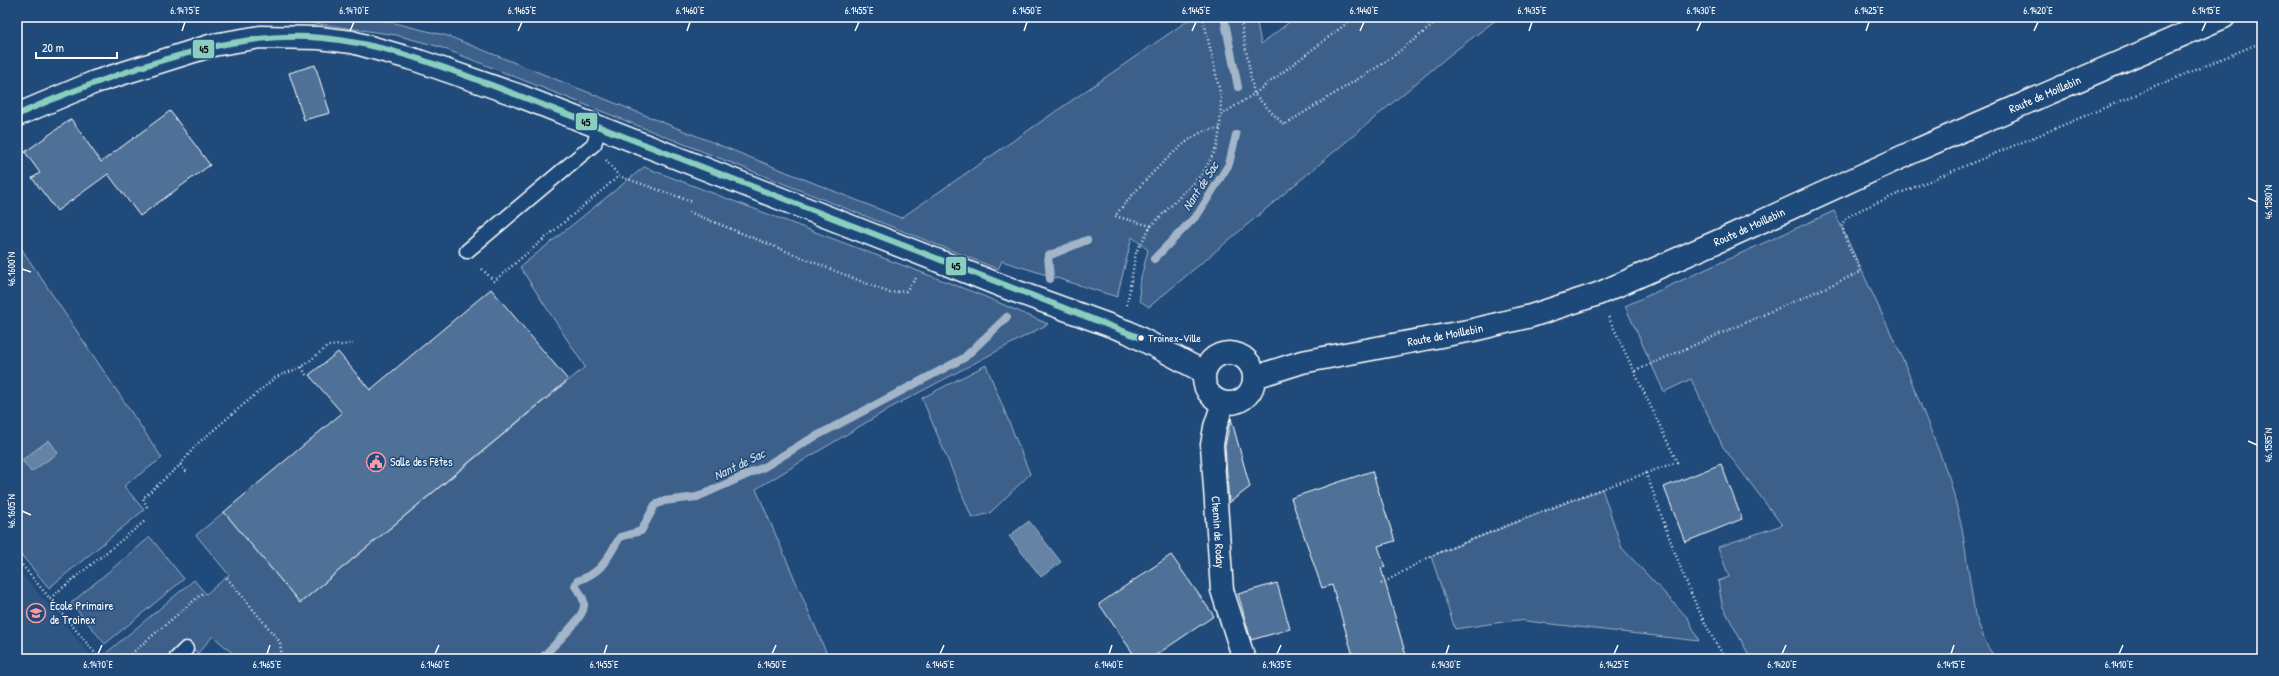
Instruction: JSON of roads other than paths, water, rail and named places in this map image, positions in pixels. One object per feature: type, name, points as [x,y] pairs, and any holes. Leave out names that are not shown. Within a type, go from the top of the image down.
[{"type":"street","name":"Route de Moillebin","points":[[1255,377],[1302,362],[1488,327],[1531,316],[1598,294],[1730,236],[1924,147],[2224,17]]},
{"type":"street","points":[[17,115],[95,82],[213,45],[260,37],[303,38],[352,42],[384,50],[458,74],[596,136],[925,255],[1128,332],[1204,372]]},
{"type":"street","points":[[1225,353],[1233,353],[1246,359],[1253,368],[1255,377],[1253,388],[1246,398],[1237,403],[1223,403],[1215,400],[1206,389],[1204,372],[1212,360],[1225,353]]},
{"type":"street","name":"Chemin de Roday","points":[[1223,403],[1215,427],[1212,445],[1222,590],[1244,659]]},
{"type":"lane","points":[[467,251],[596,136]]},
{"type":"waterway","name":"Nant de Sac","points":[[1224,17],[1238,87]]},
{"type":"waterway","name":"Nant de Sac","points":[[1154,259],[1198,214],[1229,164],[1236,135]]},
{"type":"waterway","name":"Nant de Sac","points":[[1050,279],[1048,256],[1087,240]]},
{"type":"waterway","name":"Nant de Sac","points":[[541,659],[573,626],[582,612],[584,600],[575,586],[577,581],[599,569],[620,537],[641,531],[655,505],[664,501],[697,497],[764,467],[805,442],[964,358],[1007,317]]},
{"type":"place","name":"Troinex-Ville","points":[[1141,338]]},
{"type":"place","name":"Salle des Fêtes","points":[[376,462]]},
{"type":"place","name":"École Primaire de Troinex","points":[[36,613]]}]
